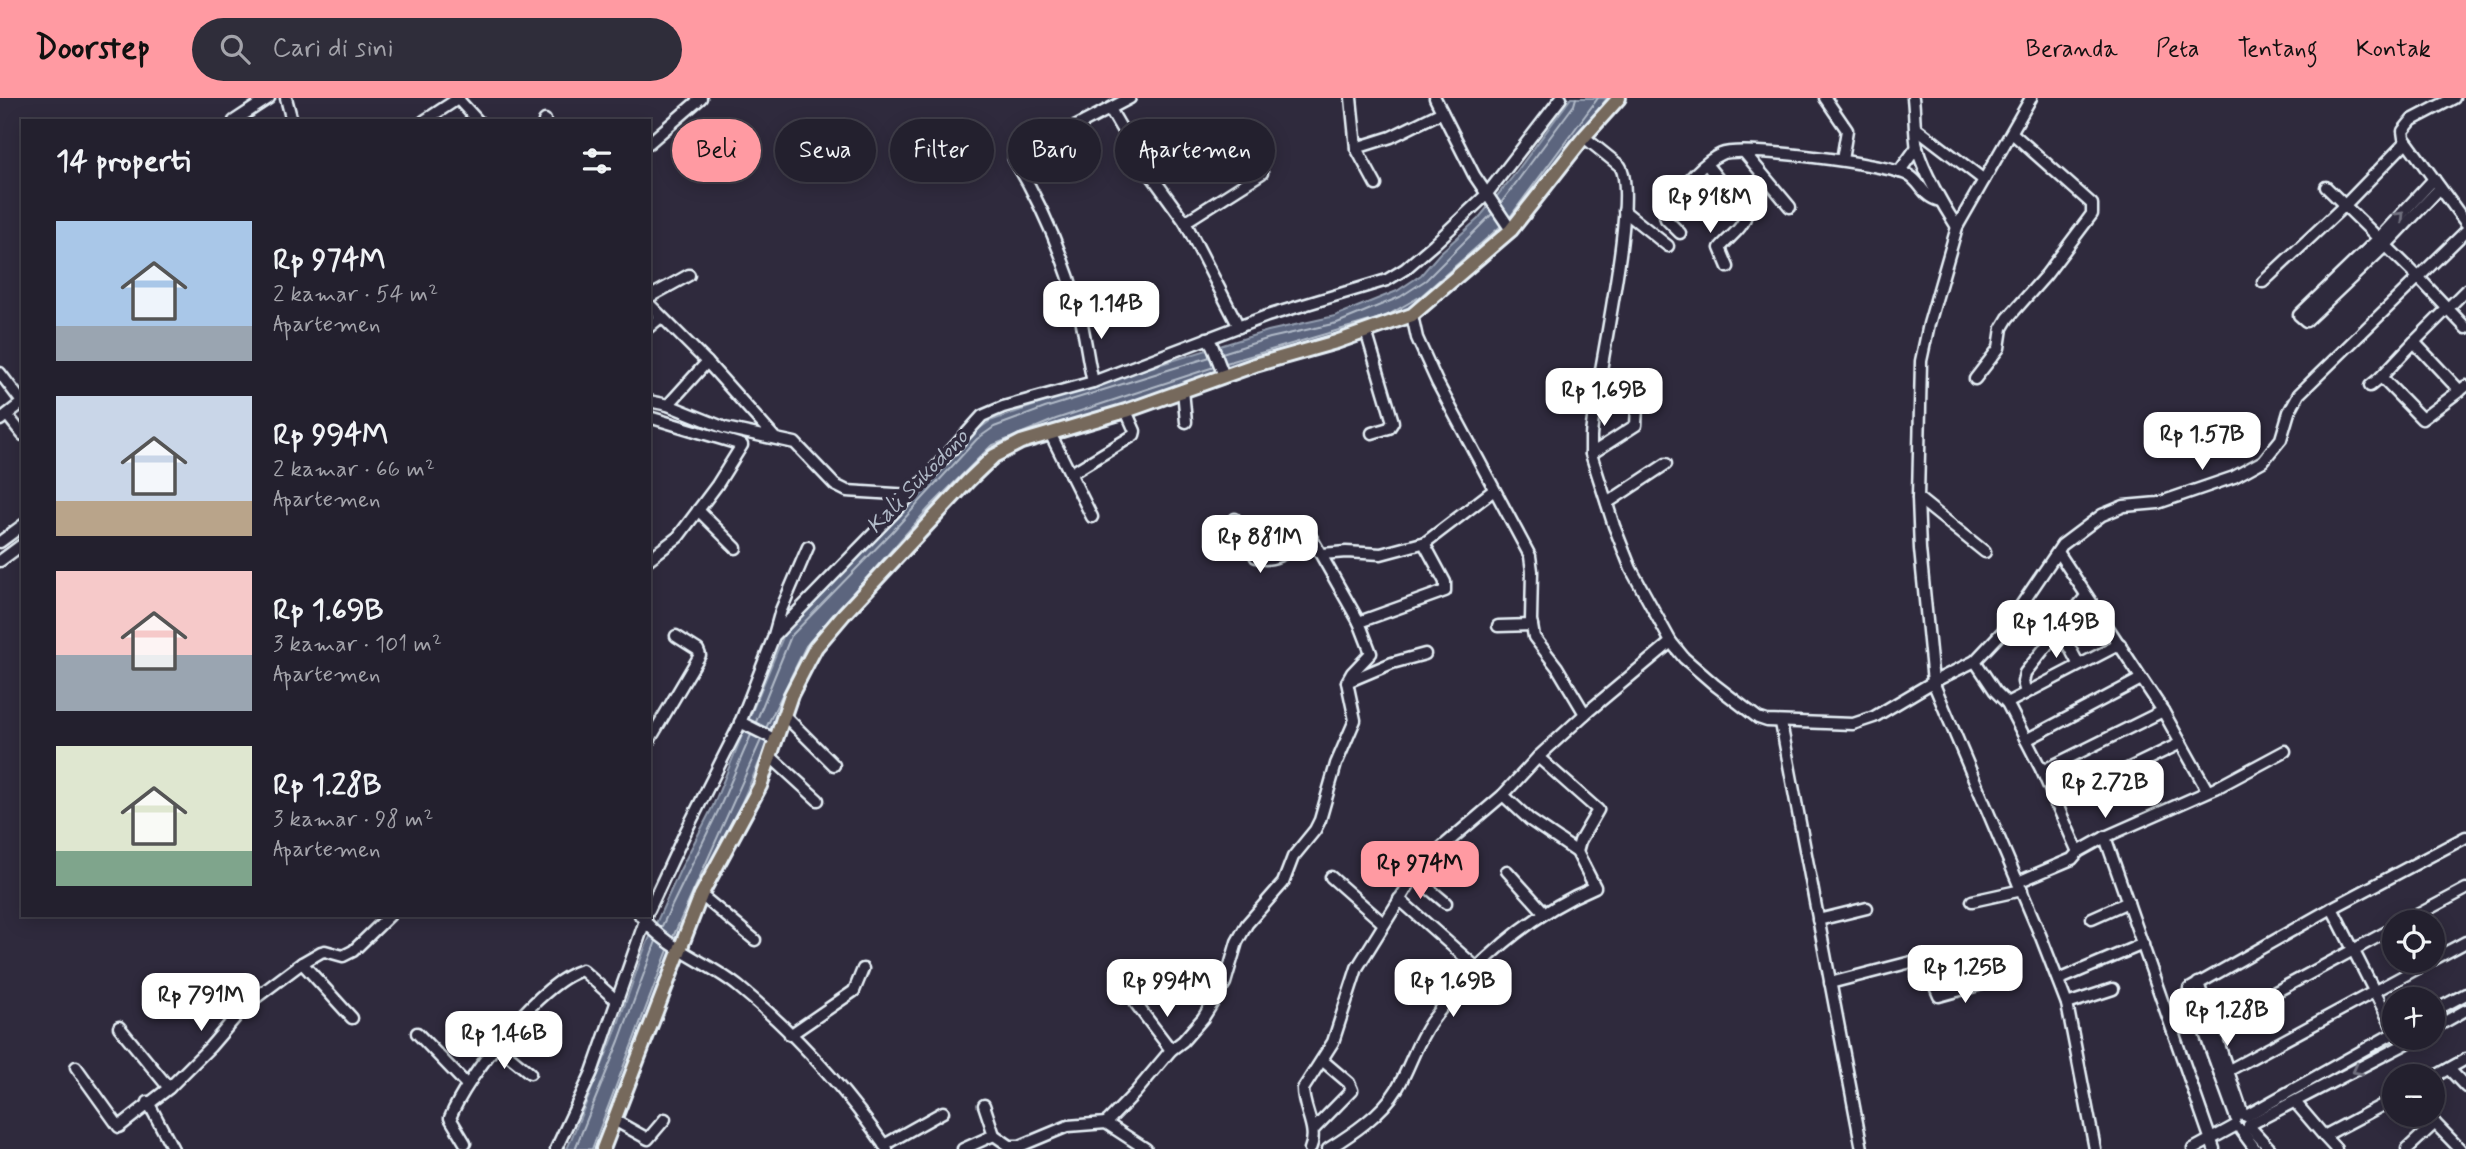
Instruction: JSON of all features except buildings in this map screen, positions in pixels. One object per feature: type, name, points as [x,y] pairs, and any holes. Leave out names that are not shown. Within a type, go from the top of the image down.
[{"type":"main road","points":[[603,1149],[701,895],[760,786],[771,757],[774,739],[816,647],[968,481],[999,452],[1050,433],[1126,411],[1223,374],[1412,315],[1510,229],[1584,136],[1619,98]]},
{"type":"street","points":[[237,119],[269,98]]},
{"type":"street","points":[[286,98],[291,119]]},
{"type":"street","points":[[427,119],[458,98],[476,119]]},
{"type":"street","points":[[651,141],[701,98]]},
{"type":"street","points":[[1093,382],[1079,308],[1057,245],[1036,196],[1014,159],[1129,98]]},
{"type":"street","points":[[1351,98],[1356,148],[1376,185]]},
{"type":"street","points":[[1435,98],[1488,198],[1510,229]]},
{"type":"street","points":[[1825,98],[1847,132],[1842,160]]},
{"type":"street","points":[[1913,98],[1917,147],[1923,165],[1940,201],[1957,227]]},
{"type":"street","points":[[2031,98],[1957,227],[1939,285],[1921,361],[1918,498],[1921,560],[1933,682],[2067,1004],[2095,1149]]},
{"type":"street","points":[[2454,98],[2412,120],[2403,131],[2406,142],[2466,223]]},
{"type":"street","points":[[774,636],[906,500],[982,416],[1003,407],[1093,382],[1210,341],[1267,316],[1387,280],[1405,269],[1488,198],[1560,99]]},
{"type":"street","points":[[1110,109],[1138,157],[1185,222],[1239,327]]},
{"type":"street","points":[[1356,148],[1391,137],[1442,113]]},
{"type":"street","points":[[1916,128],[1984,180]]},
{"type":"street","points":[[1975,379],[1999,348],[2002,328],[2008,318],[2046,275],[2092,214],[2093,208],[2074,185],[2012,132]]},
{"type":"street","points":[[1584,136],[1614,160],[1624,172],[1625,211],[1619,260],[1592,418],[1591,454],[1614,526],[1667,645],[1758,718],[1781,723],[1862,723],[1975,661],[2005,629],[2070,538],[2102,515],[2124,506],[2158,503],[2234,478],[2263,461],[2281,439],[2299,394],[2466,231]]},
{"type":"street","points":[[2263,282],[2345,205],[2406,142]]},
{"type":"street","points":[[1899,172],[1917,147]]},
{"type":"street","points":[[1744,152],[1790,207]]},
{"type":"street","points":[[1680,233],[1666,219],[1664,211],[1679,191],[1720,154],[1744,152],[1842,160],[1899,172],[1907,174],[1925,194],[1940,201]]},
{"type":"street","points":[[1706,165],[1746,214],[1740,228],[1720,248],[1728,267]]},
{"type":"street","points":[[1185,222],[1248,182]]},
{"type":"street","points":[[2382,242],[2299,315],[2306,321],[2382,242],[2437,184]]},
{"type":"street","points":[[2326,187],[2466,328]]},
{"type":"street","points":[[1625,211],[1668,246]]},
{"type":"street","points":[[651,296],[689,275]]},
{"type":"street","points":[[2370,386],[2466,290]]},
{"type":"street","points":[[651,306],[707,362],[775,437]]},
{"type":"street","points":[[1412,315],[1417,338],[1437,382],[1530,556],[1534,637],[1557,667],[1585,714]]},
{"type":"street","points":[[651,325],[662,317]]},
{"type":"street","points":[[1366,331],[1393,422],[1388,428],[1372,433]]},
{"type":"street","points":[[1210,341],[1223,374]]},
{"type":"street","points":[[2381,377],[2422,419],[2463,389],[2414,342]]},
{"type":"street","points":[[668,405],[707,362]]},
{"type":"street","points":[[0,373],[21,399]]},
{"type":"street","points":[[1183,390],[1186,422]]},
{"type":"street","points":[[1591,454],[1636,425],[1637,406],[1643,392]]},
{"type":"street","points":[[651,401],[668,405],[725,428],[775,437],[799,445],[835,485],[847,491],[906,500]]},
{"type":"street","points":[[21,404],[3,417],[21,433]]},
{"type":"street","points":[[1070,474],[1134,435],[1135,431],[1126,411]]},
{"type":"street","points":[[651,418],[742,444],[678,537],[651,557]]},
{"type":"street","points":[[1050,433],[1092,517]]},
{"type":"street","points":[[1607,503],[1666,464]]},
{"type":"street","points":[[1322,554],[1381,554],[1424,543],[1494,490]]},
{"type":"street","points":[[1918,498],[1985,552]]},
{"type":"street","points":[[698,510],[736,548]]},
{"type":"street","points":[[1106,1123],[1203,1018],[1225,983],[1237,942],[1247,924],[1283,883],[1293,857],[1315,830],[1336,764],[1355,720],[1347,682],[1371,653],[1359,622],[1311,537],[1276,558],[1261,560],[1256,557],[1236,519]]},
{"type":"street","points":[[0,542],[21,526]]},
{"type":"street","points":[[1359,622],[1445,591],[1445,582],[1424,543]]},
{"type":"street","points":[[0,561],[21,545]]},
{"type":"street","points":[[651,906],[742,723],[781,610],[808,547]]},
{"type":"street","points":[[2058,552],[2162,711],[2207,790]]},
{"type":"street","points":[[2026,693],[2023,682],[2025,673],[2086,596]]},
{"type":"street","points":[[1498,626],[1532,625]]},
{"type":"street","points":[[2060,630],[2079,665]]},
{"type":"street","points":[[651,738],[700,655],[698,650],[676,636]]},
{"type":"street","points":[[2007,703],[2120,644]]},
{"type":"street","points":[[1310,1149],[1314,1141],[1313,1130],[1303,1089],[1336,1035],[1357,968],[1421,865],[1503,795],[1538,757],[1585,714],[1667,645]]},
{"type":"street","points":[[1347,682],[1392,663],[1425,654]]},
{"type":"street","points":[[1975,661],[1995,691],[2007,703],[2042,771],[2078,852]]},
{"type":"street","points":[[2026,740],[2141,679]]},
{"type":"street","points":[[2042,771],[2162,711]]},
{"type":"street","points":[[784,715],[834,765]]},
{"type":"street","points":[[742,723],[774,739]]},
{"type":"street","points":[[1781,723],[1862,1149]]},
{"type":"street","points":[[2055,804],[2181,743]]},
{"type":"street","points":[[1972,901],[2020,886],[2072,859],[2078,852],[2105,837],[2285,751]]},
{"type":"street","points":[[771,757],[818,800]]},
{"type":"street","points":[[1538,757],[1598,810],[1580,841],[1577,852]]},
{"type":"street","points":[[1328,1149],[1369,1119],[1395,1092],[1419,1040],[1477,968],[1544,912],[1595,887],[1577,852],[1530,820],[1503,795]]},
{"type":"street","points":[[2105,837],[2212,1145]]},
{"type":"street","points":[[2255,1149],[2224,1073],[2198,983],[2466,837]]},
{"type":"street","points":[[1507,871],[1544,912]]},
{"type":"street","points":[[1414,876],[1446,903]]},
{"type":"street","points":[[1331,877],[1384,923]]},
{"type":"street","points":[[2427,910],[2466,889]]},
{"type":"street","points":[[701,895],[755,940]]},
{"type":"street","points":[[1399,899],[1477,968]]},
{"type":"street","points":[[2092,918],[2128,902]]},
{"type":"street","points":[[1818,920],[1867,908]]},
{"type":"street","points":[[2332,908],[2382,1008]]},
{"type":"street","points":[[76,1067],[119,1128],[148,1102],[169,1088],[210,1047],[246,1005],[302,963],[325,951],[339,956],[348,953],[388,917]]},
{"type":"street","points":[[556,1149],[592,1072],[645,919],[679,951],[716,970],[740,987],[828,1076],[885,1147],[943,1112]]},
{"type":"street","points":[[2209,1027],[2382,935]]},
{"type":"street","points":[[2445,953],[2466,942]]},
{"type":"street","points":[[2058,980],[2143,944]]},
{"type":"street","points":[[1830,983],[1919,960],[1925,963],[1939,996],[1982,984]]},
{"type":"street","points":[[302,963],[352,1018]]},
{"type":"street","points":[[790,1035],[854,991],[863,969]]},
{"type":"street","points":[[464,1143],[450,1118],[467,1086],[518,1020],[546,993],[579,970],[584,971],[617,1001]]},
{"type":"street","points":[[2224,1073],[2408,973]]},
{"type":"street","points":[[1171,1050],[1136,1003],[1174,980]]},
{"type":"street","points":[[2067,1004],[2113,989]]},
{"type":"street","points":[[2445,1005],[2466,994]]},
{"type":"street","points":[[2445,1022],[2466,1010]]},
{"type":"street","points":[[118,1027],[169,1088]]},
{"type":"street","points":[[417,1033],[467,1086]]},
{"type":"street","points":[[2193,1149],[2212,1145],[2243,1122],[2382,1038]]},
{"type":"street","points":[[496,1046],[530,1073]]},
{"type":"street","points":[[2243,1122],[2295,1102],[2394,1050]]},
{"type":"street","points":[[2445,1071],[2466,1059]]},
{"type":"street","points":[[1313,1130],[1352,1090],[1349,1083],[1322,1060]]},
{"type":"street","points":[[2449,1069],[2466,1087]]},
{"type":"street","points":[[148,1102],[173,1149]]},
{"type":"street","points":[[2295,1102],[2336,1149]]},
{"type":"street","points":[[984,1105],[994,1135],[1010,1146],[1020,1146],[1068,1126],[1106,1123],[1146,1149]]},
{"type":"street","points":[[2324,1136],[2382,1105]]},
{"type":"street","points":[[614,1120],[648,1139],[665,1119]]},
{"type":"street","points":[[2243,1122],[2270,1149]]},
{"type":"street","points":[[2407,1149],[2425,1127]]},
{"type":"street","points":[[2439,1127],[2460,1149]]},
{"type":"street","points":[[963,1149],[994,1135]]},
{"type":"water","points":[[1571,98],[1607,98],[1518,219],[1407,314],[1058,425],[995,451],[812,650],[785,703],[728,834],[598,1149],[567,1149],[613,1038],[644,950],[680,870],[713,806],[785,632],[887,528],[972,434],[990,421],[1094,385],[1268,331],[1335,316],[1397,291],[1421,275],[1440,253],[1478,219]]},
{"type":"water label","name":"Kali Sukodono","points":[[918,482]]}]
